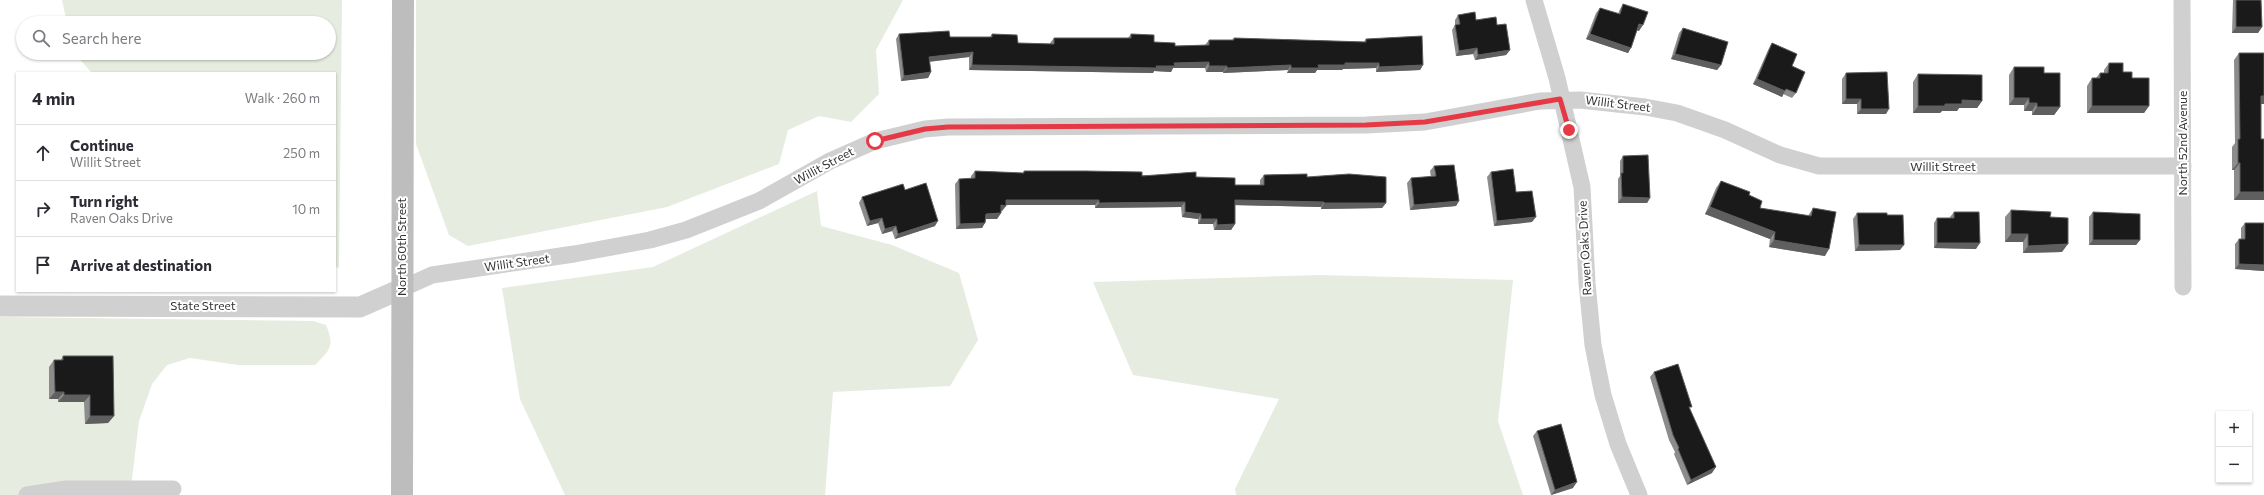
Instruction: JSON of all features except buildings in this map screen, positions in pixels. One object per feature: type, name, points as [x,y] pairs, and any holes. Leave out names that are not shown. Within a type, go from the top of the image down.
[{"type":"main road","name":"North 60th Street","points":[[402,0],[402,495]]},
{"type":"street","name":"Raven Oaks Drive","points":[[1534,0],[1557,78],[1560,99],[1582,187],[1587,283],[1594,352],[1603,395],[1618,444],[1639,495]]},
{"type":"street","name":"North 52nd Avenue","points":[[2182,0],[2183,287]]},
{"type":"street","name":"Willit Street","points":[[402,288],[432,275],[574,254],[650,240],[686,230],[759,201],[830,161],[875,141],[925,129],[948,127],[1366,125],[1425,122],[1560,99],[1645,107],[1677,113],[1725,130],[1780,156],[1819,166],[2182,166]]},
{"type":"street","name":"State Street","points":[[0,306],[360,306],[402,288]]},
{"type":"street","points":[[27,495],[66,489],[173,489]]},
{"type":"shaded area","points":[[62,0],[342,0],[339,268],[336,267],[336,72],[91,72],[80,60],[336,60],[336,16],[65,16]]},
{"type":"shaded area","points":[[416,0],[903,0],[876,50],[879,94],[851,122],[819,116],[788,130],[779,164],[667,207],[468,246],[449,235],[416,144]]},
{"type":"shaded area","points":[[817,191],[821,226],[892,245],[959,273],[978,340],[950,386],[833,392],[825,495],[565,495],[520,399],[502,288],[653,267]]},
{"type":"shaded area","points":[[1320,275],[1513,280],[1498,421],[1523,495],[1236,495],[1235,489],[1279,399],[1133,375],[1093,282]]},
{"type":"shaded area","points":[[0,317],[313,321],[326,325],[329,332],[330,347],[315,365],[238,365],[190,358],[167,365],[152,384],[139,421],[130,495],[0,495]]},
{"type":"route","points":[[875,141],[893,135],[925,129],[948,127],[1366,125],[1425,122],[1540,101],[1560,99],[1569,130]]}]
